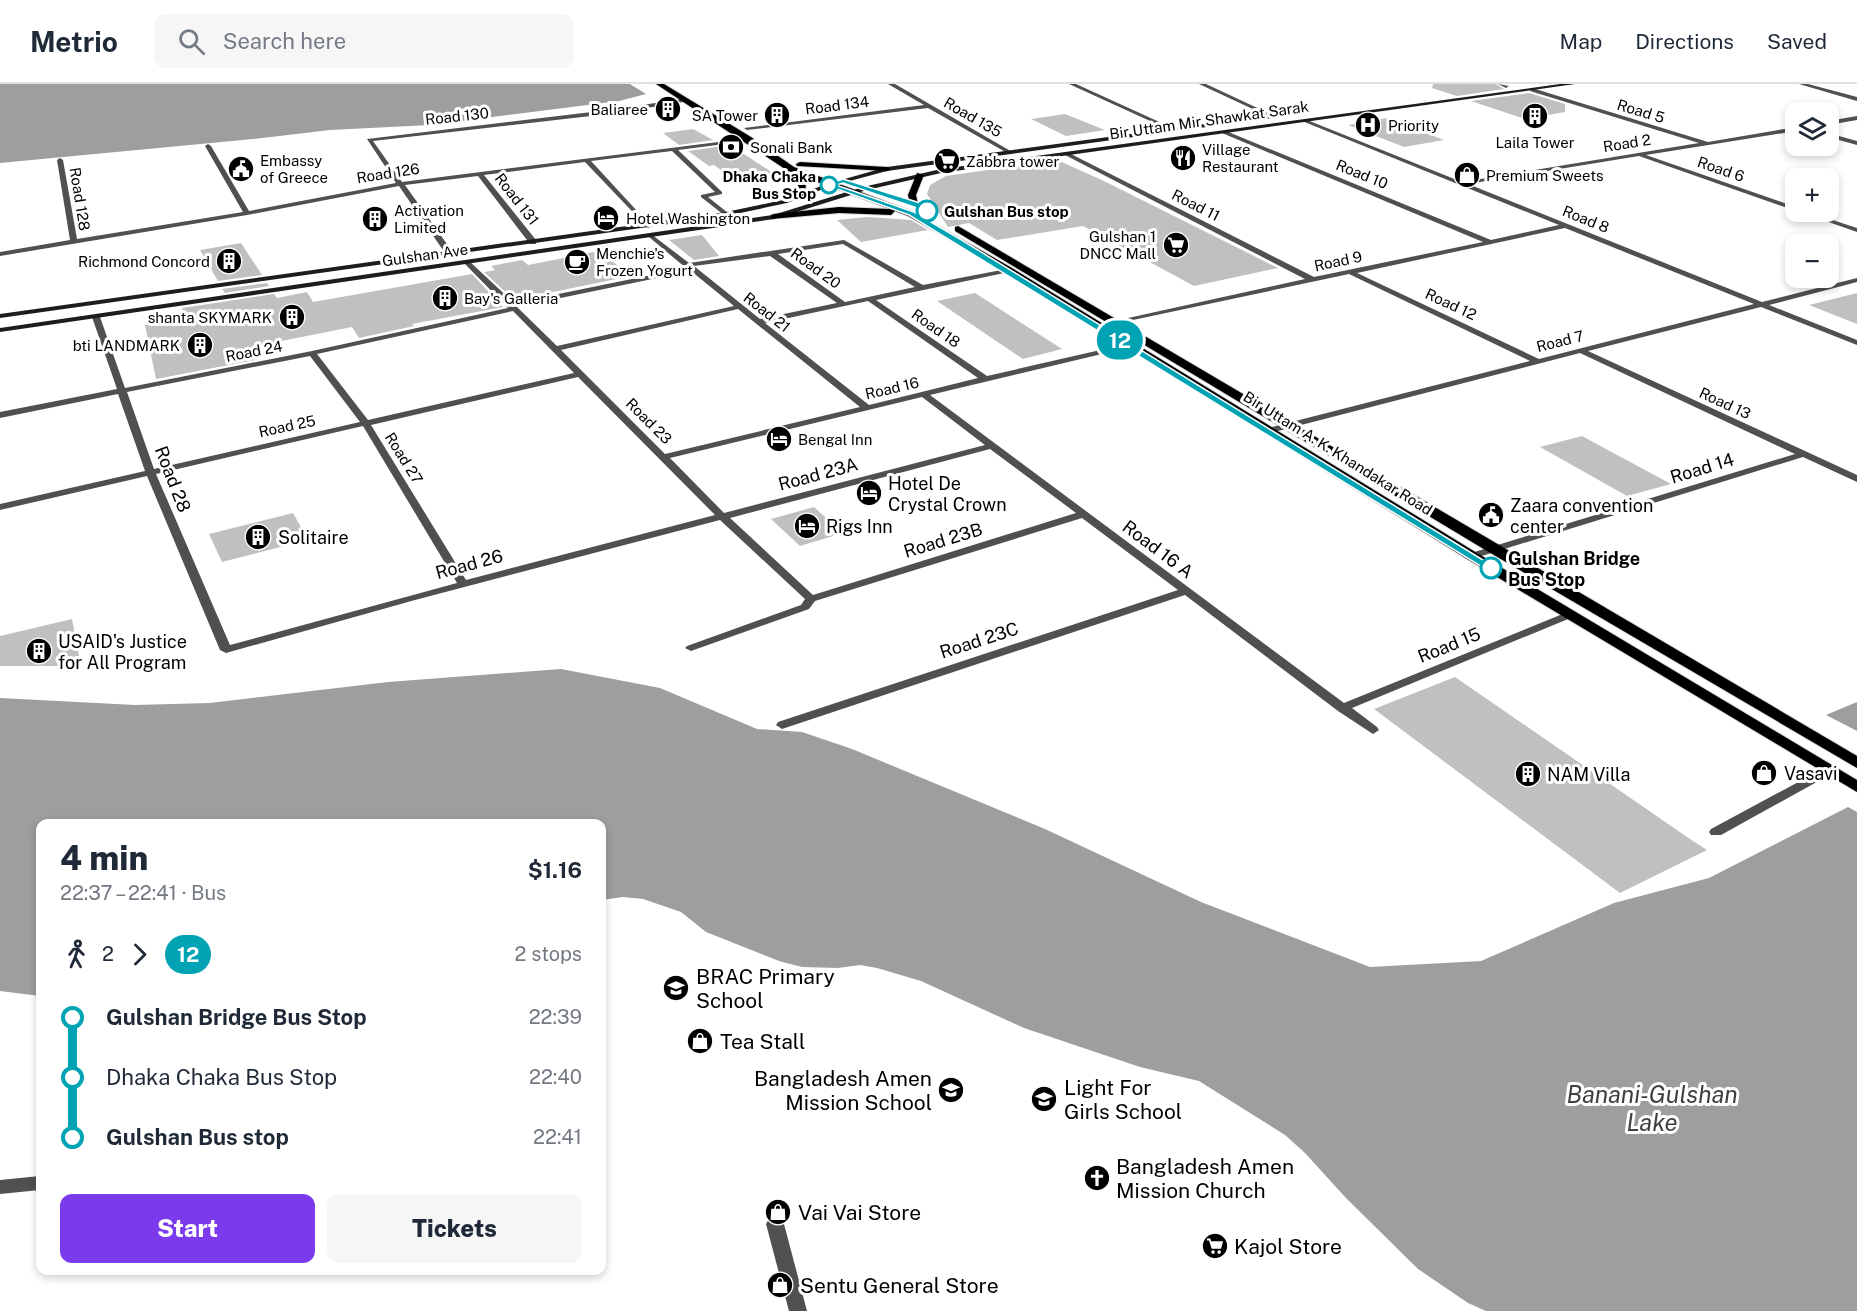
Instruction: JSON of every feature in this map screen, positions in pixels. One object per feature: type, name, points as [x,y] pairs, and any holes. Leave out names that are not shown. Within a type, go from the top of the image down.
[{"type":"main road","name":"Bir Uttam A. K. Khandakar Road","points":[[659,84],[748,139],[791,170],[851,193],[910,206],[1010,257],[1492,548],[1857,763]]},
{"type":"main road","points":[[671,84],[747,128],[800,164],[885,194]]},
{"type":"main road","points":[[1380,102],[1518,84]]},
{"type":"main road","name":"Bir Uttam Mir Shawkat Sarak","points":[[851,193],[920,175],[1572,84]]},
{"type":"main road","name":"Bir Uttam Mir Shawkat Sarak","points":[[829,185],[887,169],[951,159],[1011,153],[1312,111]]},
{"type":"main road","points":[[1274,117],[1305,121]]},
{"type":"main road","points":[[800,164],[887,169]]},
{"type":"main road","points":[[791,170],[802,182],[801,197]]},
{"type":"main road","points":[[774,217],[910,206],[920,175]]},
{"type":"main road","name":"Gulshan Ave","points":[[0,316],[726,214],[775,205],[829,185]]},
{"type":"main road","name":"Gulshan Ave","points":[[0,330],[651,237],[774,217],[851,193]]},
{"type":"main road","name":"Bir Uttam A. K. Khandakar Road","points":[[910,206],[1128,345],[1271,430],[1569,615],[1857,787]]},
{"type":"street","name":"Road 135","points":[[891,84],[1011,153]]},
{"type":"street","points":[[1072,84],[1174,130]]},
{"type":"street","points":[[1202,84],[1274,117]]},
{"type":"street","points":[[1802,84],[1857,99]]},
{"type":"street","name":"Road 5","points":[[1532,90],[1710,144]]},
{"type":"street","name":"Road 130","points":[[450,254],[369,140],[617,111],[687,100]]},
{"type":"street","name":"Road 134","points":[[747,128],[930,106]]},
{"type":"street","points":[[1839,121],[1857,118]]},
{"type":"street","name":"Road 8","points":[[1305,121],[1857,343]]},
{"type":"street","name":"Road 2","points":[[1463,183],[1785,131]]},
{"type":"street","name":"Road 10","points":[[1224,132],[1491,242]]},
{"type":"street","points":[[1839,138],[1857,143]]},
{"type":"street","name":"Road 126","points":[[0,254],[247,213],[400,184],[748,139]]},
{"type":"street","points":[[207,146],[247,213]]},
{"type":"street","points":[[674,149],[720,193],[704,196],[726,214]]},
{"type":"street","name":"Road 11","points":[[1067,154],[1312,280]]},
{"type":"street","name":"Road 6","points":[[1638,155],[1785,205]]},
{"type":"street","name":"Road 128","points":[[60,160],[74,242]]},
{"type":"street","points":[[587,160],[648,226]]},
{"type":"street","name":"Road 131","points":[[480,174],[533,242]]},
{"type":"street","points":[[1833,222],[1857,230]]},
{"type":"street","name":"Road 9","points":[[1114,321],[1566,226]]},
{"type":"street","name":"Road 21","points":[[651,237],[867,408]]},
{"type":"street","name":"Road 24","points":[[0,416],[312,353],[690,267],[844,242],[922,288]]},
{"type":"street","name":"Road 20","points":[[773,254],[843,304]]},
{"type":"street","name":"Road 23","points":[[468,262],[722,516],[811,599]]},
{"type":"street","points":[[758,322],[1009,270]]},
{"type":"street","name":"Road 12","points":[[1350,272],[1539,362]]},
{"type":"street","name":"Road 7","points":[[1271,430],[1857,280]]},
{"type":"street","name":"Road 18","points":[[870,299],[986,380]]},
{"type":"street","points":[[555,349],[739,307]]},
{"type":"street","name":"Road 28","points":[[96,316],[124,391],[150,472],[226,650]]},
{"type":"street","name":"Road 16","points":[[663,457],[1128,345]]},
{"type":"street","name":"Road 13","points":[[1581,351],[1857,479]]},
{"type":"street","name":"Road 27","points":[[312,353],[366,424],[463,584]]},
{"type":"street","name":"Road 25","points":[[0,507],[580,374]]},
{"type":"street","name":"Road 16 A","points":[[924,395],[1373,730]]},
{"type":"street","name":"Road 23A","points":[[722,516],[991,446]]},
{"type":"street","name":"Road 14","points":[[1472,556],[1804,454]]},
{"type":"street","name":"Road 23B","points":[[691,648],[805,607],[811,599],[1084,514]]},
{"type":"street","name":"Road 26","points":[[226,650],[463,584],[722,516]]},
{"type":"street","name":"Road 23C","points":[[782,724],[1186,591]]},
{"type":"street","name":"Road 15","points":[[1342,708],[1569,615]]},
{"type":"street","points":[[1716,832],[1828,770]]},
{"type":"street","points":[[0,1187],[36,1183]]},
{"type":"street","points":[[776,1224],[798,1311]]},
{"type":"water","points":[[0,84],[630,84],[646,94],[619,101],[430,125],[330,130],[0,163]]},
{"type":"water","name":"Banani-Gulshan Lake","points":[[561,669],[660,688],[757,729],[802,732],[852,749],[1045,829],[1201,902],[1370,967],[1481,961],[1614,903],[1709,878],[1848,807],[1857,812],[1857,1311],[1486,1311],[1468,1303],[1418,1269],[1285,1135],[1199,1081],[1140,1067],[1024,1028],[921,981],[860,965],[838,968],[802,967],[779,961],[706,932],[681,912],[643,899],[623,897],[606,899],[606,819],[36,819],[36,996],[0,991],[0,698],[135,705],[210,703],[388,682]]},
{"type":"water","points":[[1857,702],[1857,731],[1826,715]]},
{"type":"building","points":[[1433,84],[1496,84],[1504,89],[1457,96],[1432,88]]},
{"type":"building","points":[[1529,93],[1565,104],[1565,112],[1525,119],[1471,101]]},
{"type":"building","points":[[1065,114],[1105,130],[1066,136],[1031,119]]},
{"type":"building","points":[[1387,118],[1444,140],[1404,147],[1348,125]]},
{"type":"building","points":[[693,129],[713,140],[679,145],[663,133]]},
{"type":"building","points":[[724,146],[738,155],[744,154],[779,177],[740,184],[714,165],[709,166],[688,151]]},
{"type":"building","points":[[1057,160],[1278,268],[1194,286],[1083,226],[997,240],[969,223],[948,227],[927,194],[930,185],[946,176]]},
{"type":"building","points":[[868,217],[911,220],[928,230],[861,242],[837,220]]},
{"type":"building","points":[[702,235],[719,256],[694,260],[669,240]]},
{"type":"building","name":"Richmond Concord","points":[[241,243],[262,275],[218,281],[200,250]]},
{"type":"building","points":[[599,251],[631,276],[514,300],[484,272],[495,270],[491,266],[522,260],[528,265]]},
{"type":"building","points":[[472,274],[503,307],[412,324],[414,326],[359,338],[352,327],[251,347],[255,360],[156,379],[145,325],[185,318],[182,308],[274,294],[277,298],[307,292],[313,302]]},
{"type":"building","points":[[267,283],[269,286],[225,293],[222,289]]},
{"type":"building","points":[[975,293],[1062,349],[1023,359],[937,301]]},
{"type":"building","points":[[1857,293],[1857,324],[1809,305]]},
{"type":"building","points":[[1582,436],[1671,484],[1627,496],[1540,447]]},
{"type":"building","name":"Rigs Inn","points":[[814,507],[843,533],[800,546],[771,519]]},
{"type":"building","name":"Solitaire","points":[[293,513],[308,540],[222,562],[209,534]]},
{"type":"building","name":"USAID's Justice for All Program","points":[[72,619],[81,666],[0,666],[0,636]]},
{"type":"building","name":"NAM Villa","points":[[1455,677],[1707,850],[1620,893],[1374,709]]},
{"type":"bus line","name":"12","points":[[927,211],[915,204],[843,181],[829,185],[911,213],[958,240],[1271,430],[1491,568]]},
{"type":"place","name":"Baliaree","points":[[668,109]]},
{"type":"place","name":"SA Tower","points":[[777,115]]},
{"type":"place","name":"Laila Tower","points":[[1535,116]]},
{"type":"place","name":"Priority","points":[[1368,125]]},
{"type":"place","name":"Sonali Bank","points":[[731,147]]},
{"type":"place","name":"Village Restaurant","points":[[1183,158]]},
{"type":"place","name":"Zabbra tower","points":[[947,161]]},
{"type":"place","name":"Embassy of Greece","points":[[241,169]]},
{"type":"place","name":"Premium Sweets","points":[[1467,175]]},
{"type":"place","name":"Dhaka Chaka Bus Stop","points":[[829,185]]},
{"type":"place","name":"Gulshan Bus stop","points":[[927,211]]},
{"type":"place","name":"Hotel Washington","points":[[606,218]]},
{"type":"place","name":"Activation Limited","points":[[375,219]]},
{"type":"place","name":"Gulshan 1 DNCC Mall","points":[[1176,245]]},
{"type":"place","name":"Richmond Concord","points":[[229,261]]},
{"type":"place","name":"Menchie's Frozen Yogurt","points":[[577,262]]},
{"type":"place","name":"Bay's Galleria","points":[[445,298]]},
{"type":"place","name":"shanta SKYMARK","points":[[292,317]]},
{"type":"place","name":"bti LANDMARK","points":[[200,345]]},
{"type":"place","name":"Bengal Inn","points":[[779,439]]},
{"type":"place","name":"Hotel De Crystal Crown","points":[[869,493]]},
{"type":"place","name":"Zaara convention center","points":[[1491,515]]},
{"type":"place","name":"Rigs Inn","points":[[807,526]]},
{"type":"place","name":"Solitaire","points":[[258,537]]},
{"type":"place","name":"Gulshan Bridge Bus Stop","points":[[1491,568]]},
{"type":"place","name":"USAID's Justice for All Program","points":[[39,651]]},
{"type":"place","name":"Vasavi","points":[[1764,773]]},
{"type":"place","name":"NAM Villa","points":[[1528,774]]},
{"type":"place","name":"BRAC Primary School","points":[[676,988]]},
{"type":"place","name":"Tea Stall","points":[[700,1041]]},
{"type":"place","name":"Bangladesh Amen Mission School","points":[[951,1090]]},
{"type":"place","name":"Light For Girls School","points":[[1044,1099]]},
{"type":"place","name":"Bangladesh Amen Mission Church","points":[[1097,1178]]},
{"type":"place","name":"Vai Vai Store","points":[[778,1212]]},
{"type":"place","name":"Kajol Store","points":[[1215,1246]]},
{"type":"place","name":"Sentu General Store","points":[[780,1285]]}]
